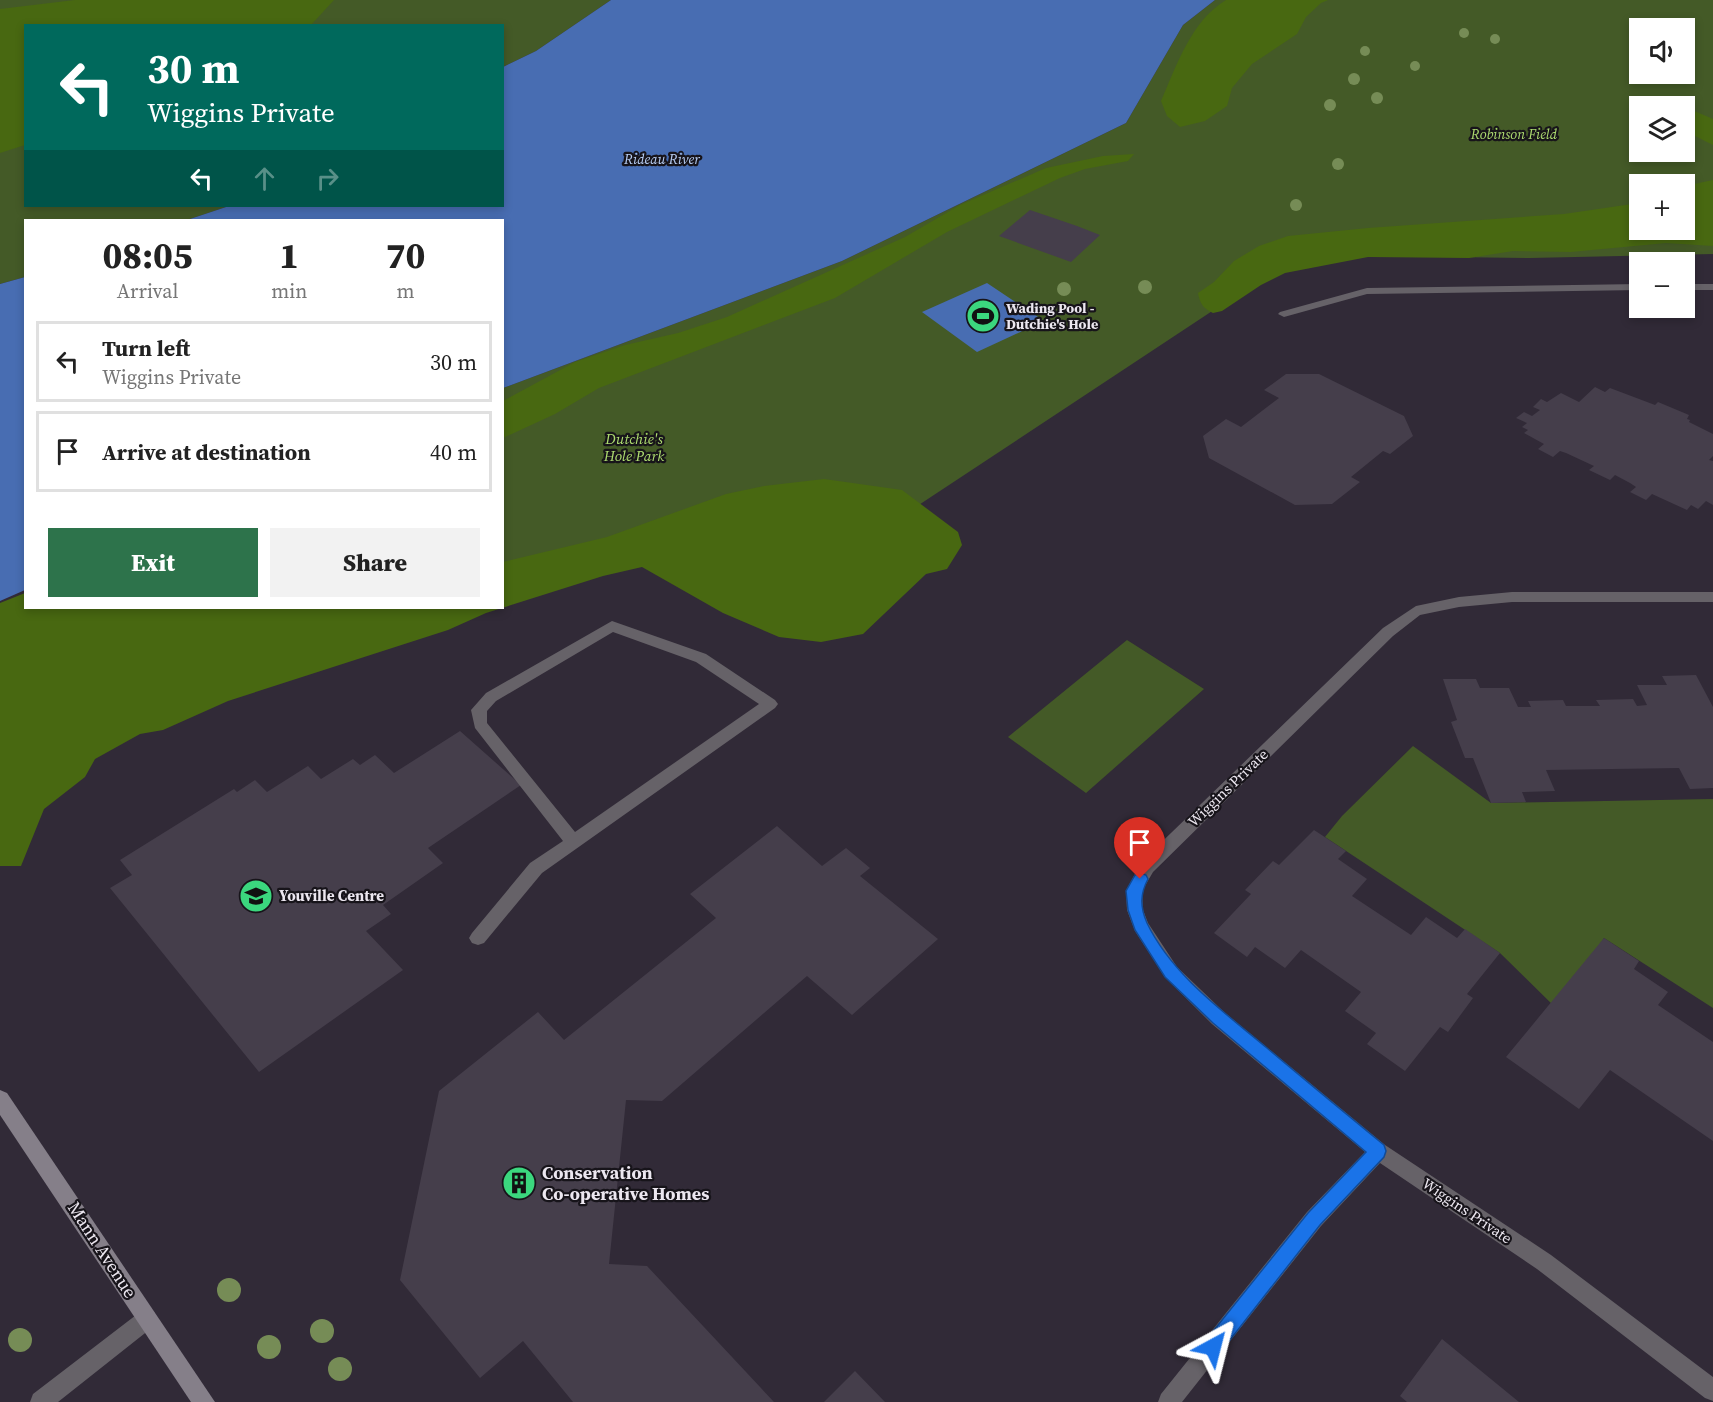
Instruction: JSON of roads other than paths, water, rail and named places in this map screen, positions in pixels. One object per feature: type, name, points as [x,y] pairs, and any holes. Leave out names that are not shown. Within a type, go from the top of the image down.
[{"type":"street","points":[[1284,314],[1367,291],[1629,287]]},
{"type":"street","points":[[1695,287],[1713,287]]},
{"type":"street","name":"Wiggins Private","points":[[1713,597],[1512,597],[1459,602],[1416,610],[1380,640],[1147,867],[1134,891],[1135,910],[1140,926],[1171,972],[1218,1018],[1378,1151],[1544,1262],[1713,1390]]},
{"type":"street","points":[[478,938],[536,868],[770,704],[701,658],[612,626],[491,697],[479,710],[480,724],[573,842]]},
{"type":"street","name":"Mann Avenue","points":[[0,1099],[204,1402]]},
{"type":"street","points":[[1169,1402],[1314,1219],[1378,1151]]},
{"type":"street","points":[[41,1402],[147,1319]]},
{"type":"water","name":"Rideau River","points":[[611,0],[1215,0],[1183,25],[1126,123],[842,261],[504,388],[504,219],[190,219],[226,207],[504,207],[504,67],[536,51]]},
{"type":"water","points":[[24,277],[24,590],[0,601],[0,284]]},
{"type":"water","name":"Wading Pool - Dutchie's Hole","points":[[987,283],[1044,321],[977,352],[922,312]]},
{"type":"place","name":"Wading Pool - Dutchie's Hole","points":[[983,316]]},
{"type":"place","name":"Youville Centre","points":[[256,896]]},
{"type":"place","name":"Conservation Co-operative Homes","points":[[519,1183]]},
{"type":"park label","name":"Robinson Field","points":[[1514,134]]},
{"type":"park label","name":"Dutchie's Hole Park","points":[[634,448]]}]
